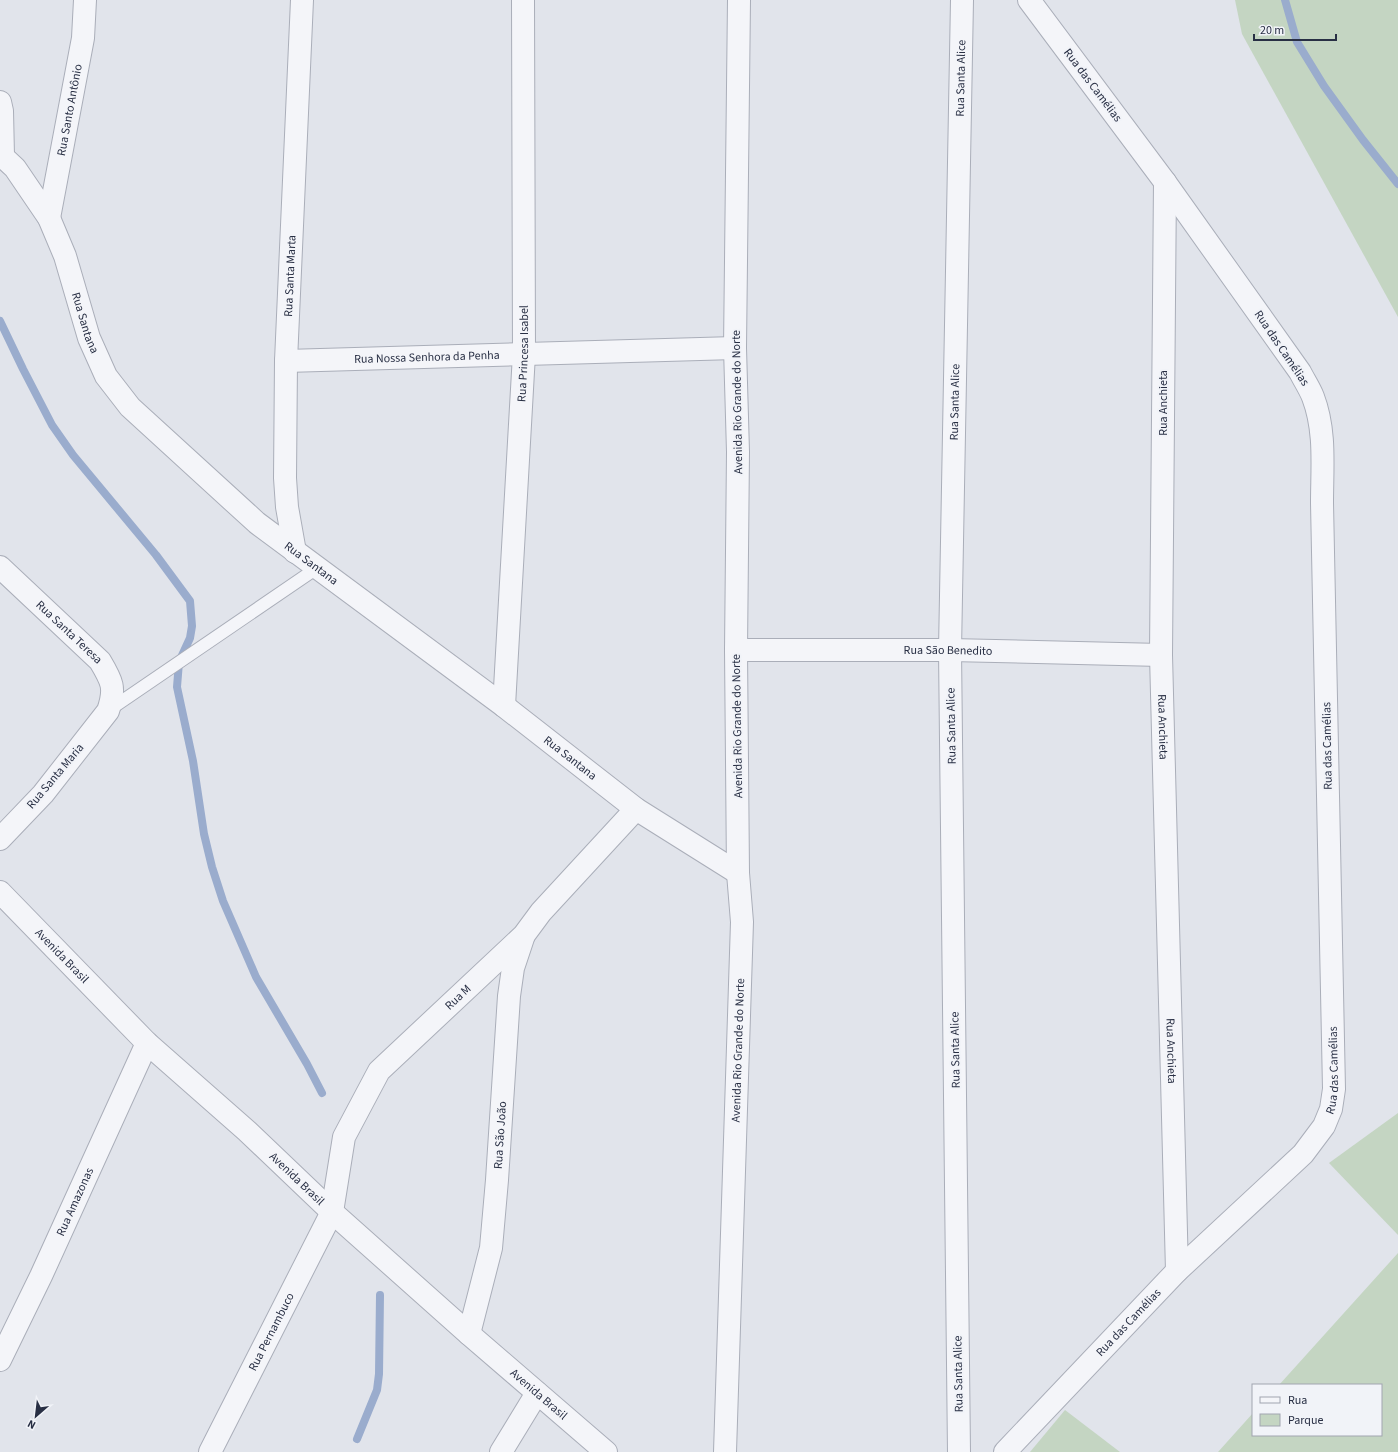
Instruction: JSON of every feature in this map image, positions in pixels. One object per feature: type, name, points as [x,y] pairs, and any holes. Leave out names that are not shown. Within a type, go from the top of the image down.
[{"type":"street","name":"Rua Santo Antônio","points":[[49,218],[83,38],[85,0]]},
{"type":"street","name":"Rua Santa Marta","points":[[295,552],[287,507],[284,478],[286,361],[302,0]]},
{"type":"street","name":"Rua Princesa Isabel","points":[[504,706],[524,354],[523,0]]},
{"type":"street","name":"Avenida Rio Grande do Norte","points":[[725,1452],[742,922],[738,873],[736,650],[738,452],[735,348],[739,0]]},
{"type":"street","name":"Rua Santa Alice","points":[[959,1452],[950,650],[962,0]]},
{"type":"street","name":"Rua das Camélias","points":[[1005,1452],[1177,1271],[1303,1154],[1324,1126],[1331,1109],[1334,1089],[1322,438],[1319,417],[1313,396],[1300,372],[1165,182],[1029,0]]},
{"type":"street","points":[[0,102],[2,112],[1,155]]},
{"type":"street","name":"Rua Santana","points":[[1,155],[15,168],[49,218],[65,256],[89,338],[106,376],[130,407],[257,523],[504,706],[636,809],[738,873]]},
{"type":"street","name":"Rua Anchieta","points":[[1165,182],[1161,655],[1177,1271]]},
{"type":"street","name":"Rua Nossa Senhora da Penha","points":[[286,361],[735,348]]},
{"type":"street","name":"Rua Santa Teresa","points":[[0,567],[100,661],[110,678],[113,697],[108,711]]},
{"type":"street","name":"Rua São Benedito","points":[[736,650],[950,650],[1161,655]]},
{"type":"street","name":"Rua Santa Maria","points":[[0,839],[43,794],[108,711]]},
{"type":"street","name":"Rua M","points":[[332,1212],[344,1138],[379,1071],[524,935],[541,912],[636,809]]},
{"type":"street","name":"Avenida Brasil","points":[[0,892],[147,1043],[248,1131],[332,1212],[469,1334],[606,1452]]},
{"type":"street","name":"Rua São João","points":[[469,1334],[491,1248],[497,1180],[508,996],[513,968],[524,935]]},
{"type":"street","name":"Rua Amazonas","points":[[0,1360],[41,1276],[147,1043]]},
{"type":"street","name":"Rua Pernambuco","points":[[210,1452],[332,1212]]},
{"type":"street","points":[[501,1452],[537,1393]]},
{"type":"lane","points":[[108,711],[317,568]]},
{"type":"green space","points":[[1235,0],[1398,0],[1398,317],[1242,34]]},
{"type":"green space","points":[[1398,1113],[1398,1235],[1329,1163]]},
{"type":"green space","points":[[1398,1253],[1398,1452],[1218,1452],[1252,1414],[1252,1436],[1382,1436],[1382,1384],[1280,1384]]},
{"type":"green space","points":[[1065,1410],[1120,1452],[1030,1452]]},
{"type":"waterway","points":[[1285,0],[1297,42],[1324,86],[1363,140],[1398,184]]},
{"type":"waterway","points":[[0,321],[52,425],[73,455],[156,555],[190,601],[192,626],[190,638],[179,662],[177,687],[193,761],[204,834],[212,867],[223,901],[256,977],[307,1064],[322,1093]]},
{"type":"waterway","points":[[357,1439],[377,1390],[379,1374],[380,1295]]}]
